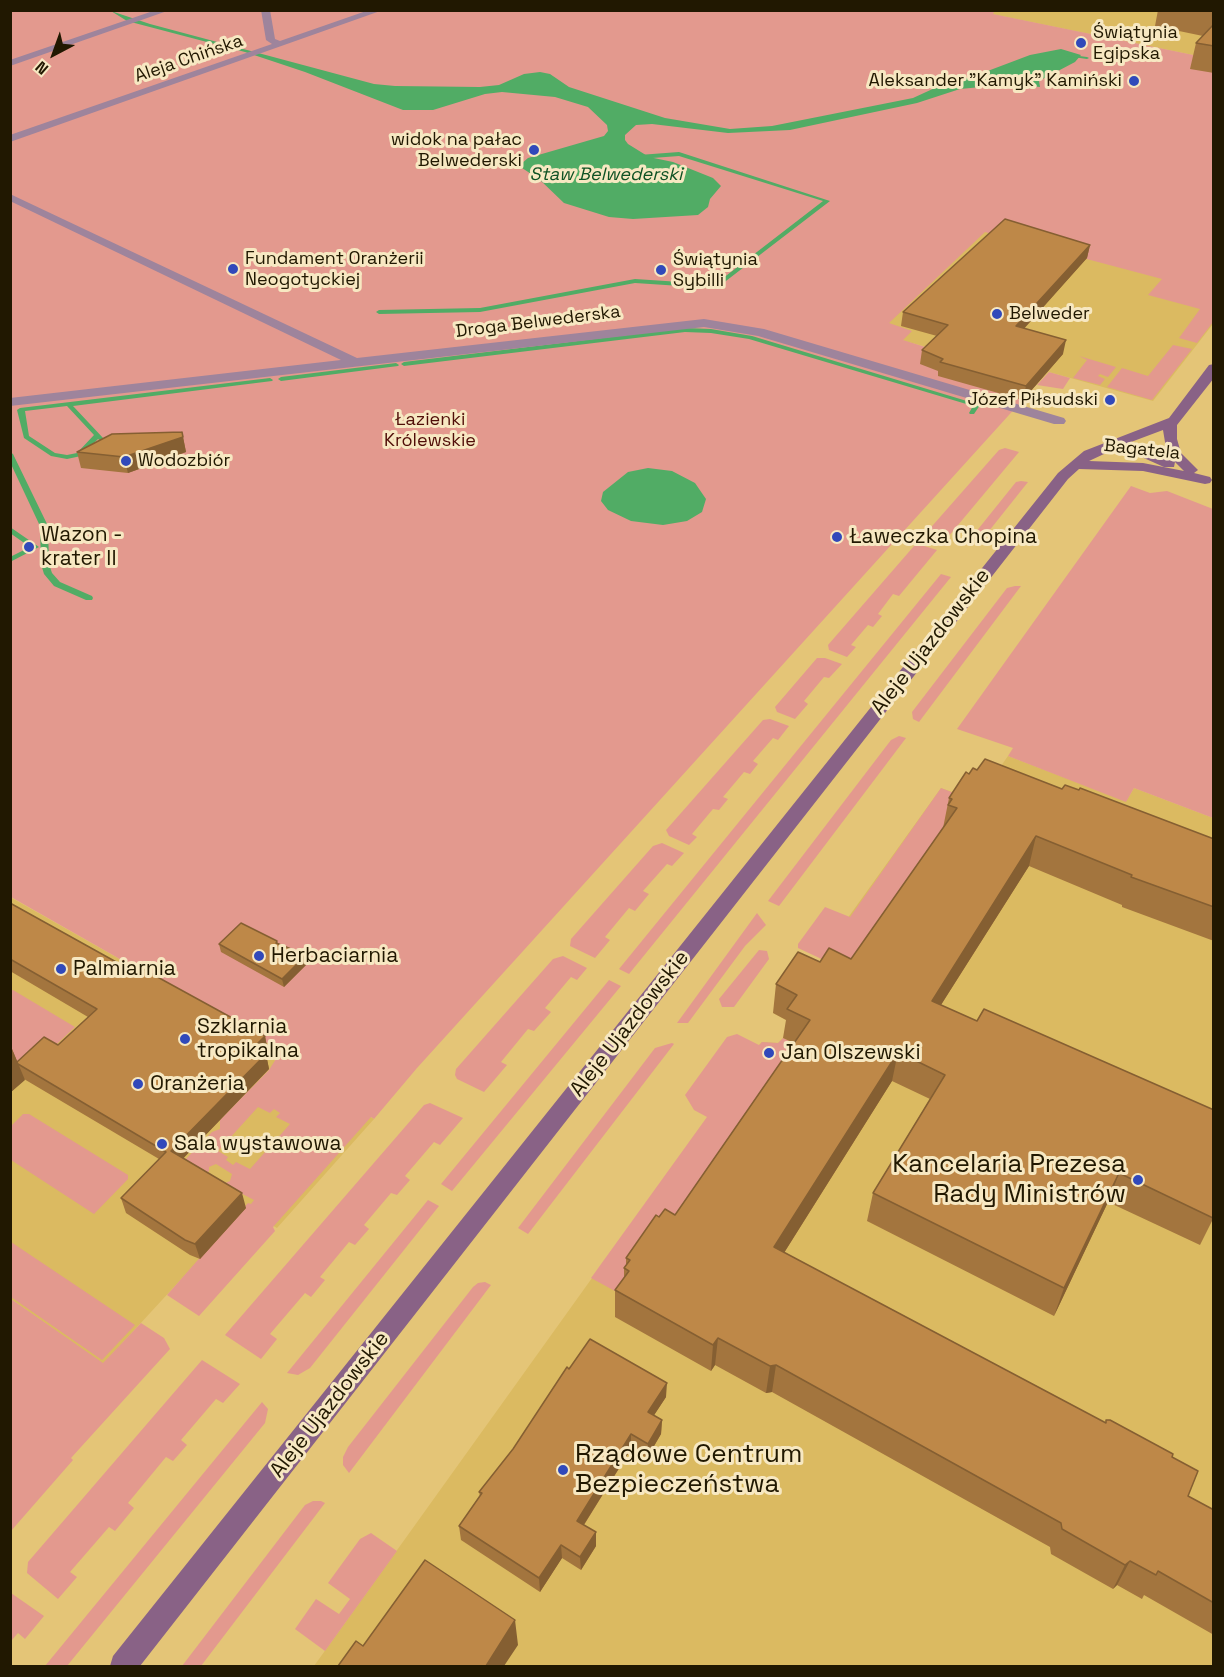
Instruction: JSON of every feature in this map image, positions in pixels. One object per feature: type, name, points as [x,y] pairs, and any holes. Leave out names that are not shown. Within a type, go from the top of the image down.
[{"type":"street","points":[[10,63],[166,10]]},
{"type":"street","points":[[264,10],[271,40],[279,45]]},
{"type":"street","name":"Aleja Chińska","points":[[10,140],[379,10]]},
{"type":"street","points":[[10,197],[356,362]]},
{"type":"street","name":"Droga Belwederska","points":[[10,402],[681,324],[712,324],[760,332],[1059,421]]},
{"type":"street","points":[[1209,482],[1179,461],[1174,454],[1170,439],[1170,423],[1178,418],[1214,368]]},
{"type":"street","name":"Aleje Ujazdowskie","points":[[123,1666],[1074,465],[1089,454],[1170,423]]},
{"type":"street","name":"Bagatela","points":[[1119,442],[1209,482]]},
{"type":"street","name":"Bagatela","points":[[1074,465],[1143,467],[1209,482]]},
{"type":"shaded area","points":[[995,10],[1213,11],[1213,59],[992,14]]},
{"type":"shaded area","points":[[1213,135],[1213,324],[1153,401],[1049,372],[1030,391],[934,349],[894,338],[847,318],[934,235]]},
{"type":"shaded area","points":[[1008,756],[1126,801],[1134,788],[1213,818],[1213,1666],[314,1666],[759,1045],[762,1042],[778,1043],[793,1024],[773,1013],[795,982],[828,962],[819,958],[941,788],[971,799],[984,790]]},
{"type":"shaded area","points":[[10,897],[282,1051],[274,1060],[374,1119],[277,1228],[245,1210],[103,1364],[11,1299]]},
{"type":"green space","name":"Łazienki Królewskie","points":[[995,10],[993,14],[1213,59],[1213,322],[1197,343],[1179,338],[1200,309],[1148,295],[1162,279],[985,232],[889,323],[912,331],[903,340],[935,350],[1028,394],[417,1068],[374,1119],[371,1117],[273,1227],[275,1231],[199,1316],[167,1295],[248,1203],[251,1204],[254,1200],[223,1184],[230,1181],[232,1174],[216,1164],[209,1167],[209,1171],[203,1178],[181,1164],[212,1132],[220,1129],[220,1120],[269,1070],[281,1051],[11,897],[10,11]],"holes":[[[258,1107],[270,1113],[274,1109],[280,1113],[276,1117],[290,1124],[250,1169],[236,1162],[233,1165],[226,1160],[228,1157],[218,1151]]]},
{"type":"green space","points":[[1173,345],[1192,349],[1152,400],[1107,387],[1122,368],[1148,376]]},
{"type":"green space","points":[[1079,356],[1116,367],[1108,377],[1100,374],[1098,376],[1105,379],[1100,385],[1073,378],[1087,360]]},
{"type":"green space","points":[[1049,372],[1070,378],[1063,389],[1037,385]]},
{"type":"green space","points":[[1005,448],[1019,452],[943,543],[928,537],[926,533],[999,450]]},
{"type":"green space","points":[[1016,482],[1028,482],[981,541],[971,538]]},
{"type":"green space","points":[[1131,486],[1150,493],[1167,491],[1213,509],[1213,818],[1134,788],[1126,802],[1008,756],[1013,748],[957,729]]},
{"type":"green space","points":[[921,545],[937,550],[899,596],[893,594],[878,614],[882,616],[873,627],[868,625],[851,645],[856,647],[847,657],[829,650],[828,645],[914,546]]},
{"type":"green space","points":[[941,574],[951,577],[629,974],[619,969]]},
{"type":"green space","points":[[1021,586],[919,722],[913,719],[912,712],[1007,588]]},
{"type":"green space","points":[[817,658],[825,658],[842,664],[829,678],[824,677],[804,701],[808,704],[795,719],[777,712],[775,707]]},
{"type":"green space","points":[[770,719],[789,726],[778,740],[773,738],[753,761],[758,764],[750,774],[744,772],[723,797],[728,799],[719,810],[713,809],[692,834],[697,837],[689,845],[669,836],[666,830],[763,720]]},
{"type":"green space","points":[[899,736],[906,738],[779,906],[768,901],[891,740]]},
{"type":"green space","points":[[941,788],[967,798],[943,828],[847,988],[828,962],[798,948],[798,944],[825,907],[850,917]]},
{"type":"green space","points":[[662,843],[684,853],[672,866],[667,864],[643,891],[649,894],[635,911],[629,908],[605,937],[610,940],[595,958],[570,946],[571,939],[653,846]]},
{"type":"green space","points":[[757,913],[766,925],[745,946],[688,1023],[677,1023]]},
{"type":"green space","points":[[759,950],[767,951],[769,959],[734,1007],[722,1007],[719,999]]},
{"type":"green space","points":[[563,956],[587,968],[577,980],[571,977],[545,1008],[551,1012],[534,1031],[528,1029],[501,1062],[507,1065],[484,1092],[457,1079],[456,1069],[553,959]]},
{"type":"green space","points":[[609,980],[621,986],[452,1191],[441,1184]]},
{"type":"green space","points":[[13,990],[75,1027],[25,1074],[11,1065],[10,991]]},
{"type":"green space","points":[[737,1034],[759,1045],[762,1042],[778,1043],[783,1038],[807,1049],[624,1296],[591,1278],[707,1117],[694,1110],[685,1095],[727,1037]]},
{"type":"green space","points":[[674,1044],[528,1234],[518,1228],[655,1048]]},
{"type":"green space","points":[[430,1103],[463,1118],[440,1145],[434,1142],[405,1176],[410,1180],[397,1195],[391,1193],[364,1225],[369,1229],[355,1245],[349,1242],[320,1277],[325,1280],[311,1297],[305,1293],[270,1334],[277,1339],[261,1359],[225,1335],[424,1105]]},
{"type":"green space","points":[[23,1114],[29,1114],[128,1175],[128,1179],[94,1214],[11,1160],[11,1126]]},
{"type":"green space","points":[[428,1200],[439,1206],[310,1368],[298,1375],[287,1373]]},
{"type":"green space","points":[[11,1242],[135,1325],[102,1360],[11,1297]]},
{"type":"green space","points":[[485,1282],[491,1285],[349,1473],[343,1465],[343,1457],[348,1447],[473,1287]]},
{"type":"green space","points":[[11,1299],[103,1363],[141,1323],[164,1338],[170,1349],[71,1458],[73,1460],[11,1531]]},
{"type":"green space","points":[[202,1360],[240,1384],[223,1403],[216,1399],[181,1440],[187,1445],[173,1461],[166,1457],[128,1503],[134,1508],[115,1531],[109,1527],[70,1572],[77,1577],[58,1599],[27,1573],[28,1562]]},
{"type":"green space","points":[[262,1402],[268,1409],[265,1423],[67,1666],[45,1666]]},
{"type":"green space","points":[[313,1501],[325,1503],[201,1666],[182,1666],[305,1505]]},
{"type":"green space","points":[[371,1533],[397,1551],[325,1651],[295,1629],[316,1599],[339,1614],[350,1599],[328,1583],[360,1539]]},
{"type":"green space","points":[[11,1593],[44,1616],[25,1639],[18,1633],[11,1641]]},
{"type":"water","name":"Staw Belwederski","points":[[111,11],[150,24],[374,84],[480,87],[499,85],[524,74],[540,72],[550,74],[569,87],[665,118],[730,129],[772,126],[913,98],[937,87],[1030,55],[1061,49],[1081,55],[1075,62],[1039,81],[1040,87],[1013,84],[960,89],[917,103],[790,130],[728,133],[652,124],[636,125],[625,135],[628,144],[649,157],[673,162],[713,178],[721,186],[710,199],[708,207],[698,215],[633,219],[609,217],[564,203],[539,179],[522,168],[521,164],[528,158],[604,136],[608,131],[607,125],[588,107],[555,97],[502,92],[485,94],[433,110],[403,110],[305,72],[245,52],[127,21]]},
{"type":"water","points":[[648,468],[672,471],[695,483],[706,499],[702,512],[687,521],[663,525],[631,521],[608,510],[601,501],[603,492],[628,472]]},
{"type":"building","points":[[1214,24],[1214,46],[1196,43]]},
{"type":"building","points":[[1005,219],[1090,245],[1016,326],[1066,340],[1026,386],[940,362],[943,359],[922,350],[948,325],[903,312]]},
{"type":"building","points":[[182,432],[183,437],[124,457],[77,452],[112,434]]},
{"type":"building","name":"Kancelaria Prezesa Rady Ministrów","points":[[985,759],[1062,789],[1065,785],[1079,790],[1080,788],[1214,839],[1214,907],[1131,877],[1132,875],[1036,836],[932,1001],[977,1021],[984,1009],[1214,1110],[1214,1217],[1119,1173],[1064,1288],[873,1193],[945,1075],[898,1052],[774,1247],[1106,1423],[1106,1420],[1110,1420],[1173,1454],[1172,1457],[1198,1471],[1188,1496],[1214,1510],[1214,1603],[1158,1571],[1156,1575],[1130,1561],[1125,1565],[1062,1529],[1061,1523],[776,1365],[770,1366],[718,1338],[713,1345],[615,1290],[629,1271],[624,1268],[630,1260],[626,1258],[656,1215],[659,1217],[665,1209],[675,1215],[810,1020],[787,1009],[797,995],[776,984],[798,952],[820,962],[829,948],[851,959],[957,808],[948,805],[952,799],[949,798],[966,772],[969,774],[973,768],[977,770]]},
{"type":"building","points":[[10,903],[136,973],[141,968],[265,1036],[255,1046],[266,1054],[171,1151],[242,1193],[195,1244],[185,1240],[121,1198],[166,1152],[18,1064],[17,1062],[44,1037],[58,1045],[97,1009],[10,959]]},
{"type":"building","name":"Herbaciarnia","points":[[241,923],[277,941],[276,943],[306,955],[282,979],[219,944]]},
{"type":"building","name":"Rządowe Centrum Bezpieczeństwa","points":[[590,1339],[667,1383],[648,1412],[662,1420],[648,1444],[631,1434],[577,1521],[596,1532],[580,1557],[561,1545],[539,1578],[459,1526],[482,1493],[479,1492],[513,1449],[567,1367],[569,1369]]},
{"type":"building","points":[[425,1560],[515,1620],[486,1666],[338,1666],[356,1641],[363,1646]]},
{"type":"waterway","points":[[1066,55],[1087,58]]},
{"type":"waterway","name":"Staw Belwederski","points":[[379,312],[480,310],[635,281],[711,286],[720,283],[827,201],[679,154],[639,157]]},
{"type":"waterway","points":[[404,364],[685,330],[711,331],[750,337],[977,405],[972,413]]},
{"type":"waterway","points":[[281,379],[396,365]]},
{"type":"waterway","points":[[68,404],[270,380]]},
{"type":"waterway","points":[[20,410],[68,404]]},
{"type":"waterway","points":[[68,404],[101,439]]},
{"type":"waterway","points":[[21,410],[26,437],[53,455],[67,457],[79,455],[97,436]]},
{"type":"waterway","points":[[10,454],[44,526],[45,564],[48,574],[57,584],[89,598]]},
{"type":"waterway","points":[[10,529],[35,547],[10,560]]},
{"type":"place","name":"Świątynia Egipska","points":[[1081,43]]},
{"type":"place","name":"Aleksander \"Kamyk\" Kamiński","points":[[1134,81]]},
{"type":"place","name":"widok na pałac Belwederski","points":[[534,150]]},
{"type":"place","name":"Fundament Oranżerii Neogotyckiej","points":[[233,269]]},
{"type":"place","name":"Świątynia Sybilli","points":[[661,270]]},
{"type":"place","name":"Belweder","points":[[997,314]]},
{"type":"place","name":"Józef Piłsudski","points":[[1110,400]]},
{"type":"place","name":"Wodozbiór","points":[[126,461]]},
{"type":"place","name":"Ławeczka Chopina","points":[[837,537]]},
{"type":"place","name":"Wazon - krater II","points":[[29,547]]},
{"type":"place","name":"Herbaciarnia","points":[[259,956]]},
{"type":"place","name":"Palmiarnia","points":[[61,969]]},
{"type":"place","name":"Szklarnia tropikalna","points":[[185,1039]]},
{"type":"place","name":"Jan Olszewski","points":[[769,1053]]},
{"type":"place","name":"Oranżeria","points":[[138,1084]]},
{"type":"place","name":"Sala wystawowa","points":[[162,1144]]},
{"type":"place","name":"Kancelaria Prezesa Rady Ministrów","points":[[1138,1180]]},
{"type":"place","name":"Rządowe Centrum Bezpieczeństwa","points":[[563,1470]]}]
